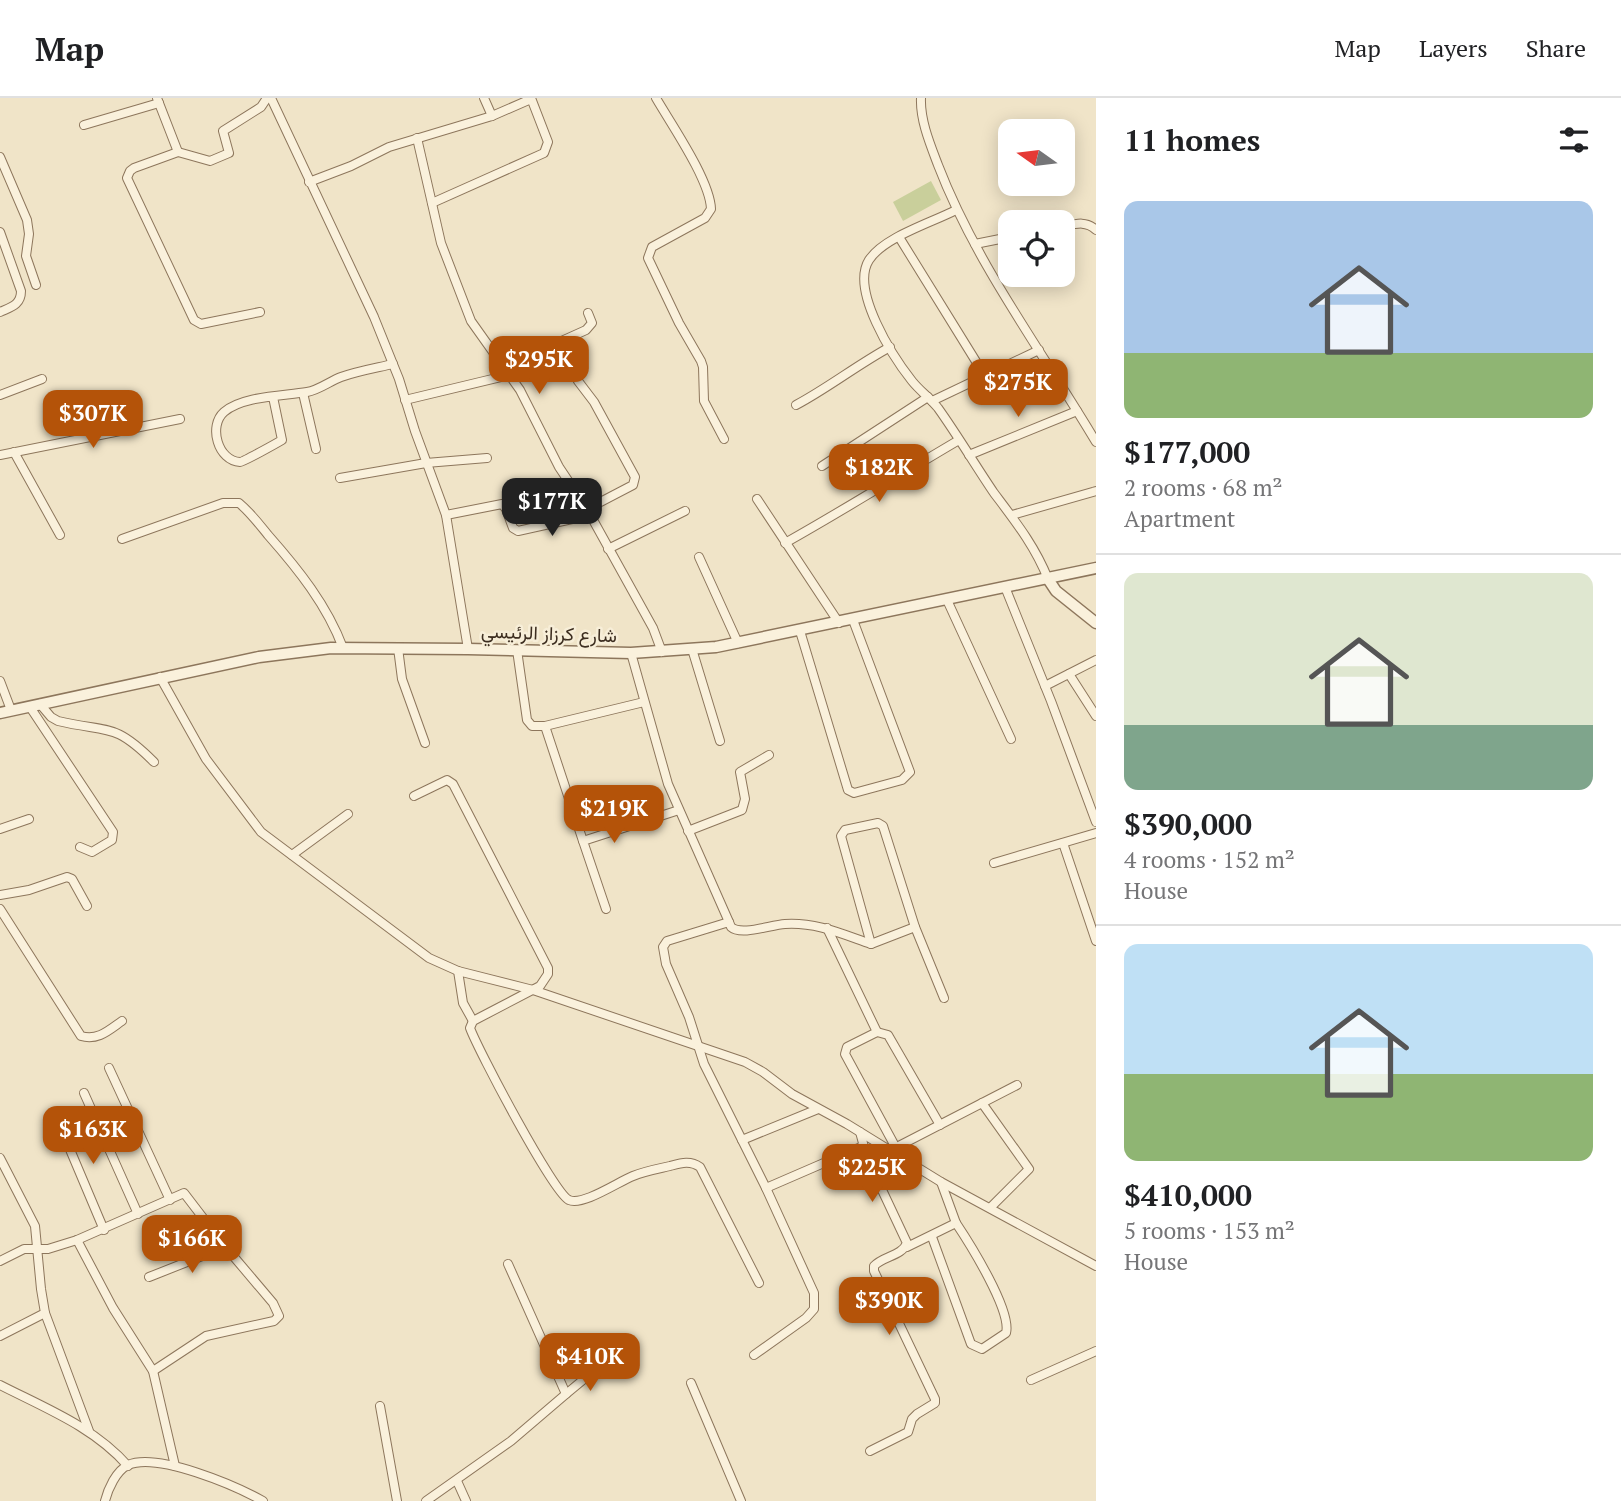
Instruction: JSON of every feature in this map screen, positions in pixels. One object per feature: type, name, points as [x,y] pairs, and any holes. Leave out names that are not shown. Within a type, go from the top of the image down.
[{"type":"street","points":[[260,313],[201,324],[194,320],[127,178],[134,168],[178,152],[210,161],[228,153],[230,150],[223,131],[261,107],[269,98],[393,364],[446,515],[468,649]]},
{"type":"street","points":[[484,98],[492,116]]},
{"type":"street","points":[[309,182],[351,166],[389,146],[492,116],[531,98],[548,142],[544,153],[432,202]]},
{"type":"street","points":[[656,98],[699,174],[710,199],[711,209],[705,218],[652,247],[648,258],[679,323],[701,361],[705,401],[724,439]]},
{"type":"street","points":[[921,98],[927,135],[956,210],[1096,442]]},
{"type":"street","points":[[84,125],[158,100],[178,152]]},
{"type":"street","points":[[417,138],[445,257],[471,321],[520,390],[559,467],[589,512],[653,628],[662,652]]},
{"type":"street","points":[[0,157],[27,220],[29,234],[26,256],[36,285]]},
{"type":"street","points":[[956,210],[900,237],[877,251],[868,261],[863,273],[864,288],[871,309],[890,347],[913,383],[930,399],[1012,515],[1038,555],[1056,591],[1096,623]]},
{"type":"street","points":[[1075,224],[1090,224],[1096,229]]},
{"type":"street","points":[[0,232],[21,297],[16,305],[0,312]]},
{"type":"street","points":[[900,237],[985,376]]},
{"type":"street","points":[[975,244],[998,239]]},
{"type":"street","points":[[405,400],[506,371],[590,326],[588,313]]},
{"type":"street","points":[[446,515],[502,504],[513,528],[518,531],[589,512],[633,485],[635,477],[594,402],[578,381],[562,342]]},
{"type":"street","points":[[796,405],[890,347]]},
{"type":"street","points":[[822,466],[930,399],[1039,350]]},
{"type":"street","points":[[273,397],[282,440],[256,453],[247,461],[236,462],[223,453],[215,433],[220,416],[233,406],[273,397],[303,393],[351,373],[393,364]]},
{"type":"street","points":[[0,395],[42,379]]},
{"type":"street","points":[[303,393],[316,449]]},
{"type":"street","points":[[969,455],[1077,411]]},
{"type":"street","points":[[0,455],[180,419]]},
{"type":"street","points":[[785,543],[959,440]]},
{"type":"street","points":[[14,452],[60,535]]},
{"type":"street","points":[[340,478],[426,463],[487,458]]},
{"type":"street","points":[[1012,515],[1096,491]]},
{"type":"street","points":[[757,499],[839,623]]},
{"type":"street","points":[[122,540],[223,503],[239,503],[276,544],[316,596],[337,631],[343,648]]},
{"type":"street","points":[[608,549],[685,511]]},
{"type":"street","points":[[699,557],[738,643]]},
{"type":"street","name":"شارع كرزاز الرئيسي","points":[[5,712],[259,657],[343,648],[631,653],[738,643],[1096,568]]},
{"type":"street","points":[[1005,587],[1096,822]]},
{"type":"street","points":[[947,600],[1011,739]]},
{"type":"street","points":[[800,631],[848,790],[854,793],[902,780],[910,772],[853,620]]},
{"type":"street","points":[[398,648],[402,679],[425,743]]},
{"type":"street","points":[[692,649],[720,741]]},
{"type":"street","points":[[517,650],[527,720],[532,726],[545,726],[644,702]]},
{"type":"street","points":[[631,653],[668,784],[731,927],[739,932],[786,924],[827,928],[871,944],[915,926]]},
{"type":"street","points":[[1045,686],[1096,660]]},
{"type":"street","points":[[1069,674],[1096,716]]},
{"type":"street","points":[[160,677],[193,738],[235,800],[261,832],[429,958],[458,971],[533,990],[755,1067],[792,1094],[892,1149],[941,1182],[1096,1266]]},
{"type":"street","points":[[0,681],[5,712]]},
{"type":"street","points":[[35,706],[58,721],[121,733],[154,762]]},
{"type":"street","points":[[35,706],[113,832],[112,840],[92,852],[80,847]]},
{"type":"street","points":[[545,726],[606,909]]},
{"type":"street","points":[[688,831],[742,810],[745,799],[740,772],[769,755]]},
{"type":"street","points":[[414,796],[447,780],[456,788],[548,968],[544,981],[533,990],[473,1021],[470,1030],[531,1143],[565,1198],[577,1201],[634,1175],[693,1162],[700,1167],[759,1283]]},
{"type":"street","points":[[583,841],[679,810]]},
{"type":"street","points":[[292,855],[348,814]]},
{"type":"street","points":[[0,829],[30,819]]},
{"type":"street","points":[[871,944],[841,834],[845,830],[878,823],[881,824],[915,926],[944,998]]},
{"type":"street","points":[[994,863],[1096,833]]},
{"type":"street","points":[[1063,843],[1096,941]]},
{"type":"street","points":[[0,895],[29,890],[67,877],[72,880],[88,906]]},
{"type":"street","points":[[0,909],[81,1036],[99,1037],[122,1021]]},
{"type":"street","points":[[729,922],[667,941],[663,947],[666,964],[689,1017],[696,1045],[814,1293],[816,1304],[806,1318],[754,1355]]},
{"type":"street","points":[[827,928],[877,1032]]},
{"type":"street","points":[[458,971],[463,1003],[473,1021]]},
{"type":"street","points":[[892,1149],[845,1053],[847,1047],[877,1032],[888,1035],[940,1125]]},
{"type":"street","points":[[109,1068],[170,1200]]},
{"type":"street","points":[[892,1149],[1017,1085]]},
{"type":"street","points":[[84,1093],[138,1214]]},
{"type":"street","points":[[982,1103],[1029,1169],[990,1208]]},
{"type":"street","points":[[742,1140],[818,1109]]},
{"type":"street","points":[[55,1114],[104,1230]]},
{"type":"street","points":[[860,1132],[863,1146],[907,1247]]},
{"type":"street","points":[[766,1188],[863,1146]]},
{"type":"street","points":[[0,1158],[32,1217],[45,1313],[89,1431]]},
{"type":"street","points":[[932,1237],[971,1344],[982,1349],[1006,1333],[1008,1324],[996,1293],[956,1223],[941,1182]]},
{"type":"street","points":[[0,1261],[24,1249],[47,1249],[77,1240],[184,1194],[273,1303],[279,1316],[274,1321],[206,1336],[153,1371]]},
{"type":"street","points":[[870,1451],[908,1432],[912,1419],[935,1403],[874,1266],[877,1262],[956,1223]]},
{"type":"street","points":[[77,1240],[113,1308],[153,1371],[174,1466]]},
{"type":"street","points":[[149,1277],[225,1247]]},
{"type":"street","points":[[508,1264],[566,1394]]},
{"type":"street","points":[[0,1336],[45,1313]]},
{"type":"street","points":[[1031,1380],[1096,1351]]},
{"type":"street","points":[[426,1501],[521,1434],[595,1370]]},
{"type":"street","points":[[691,1383],[741,1501]]},
{"type":"street","points":[[0,1385],[89,1431],[112,1448],[128,1466]]},
{"type":"street","points":[[380,1406],[397,1501]]},
{"type":"street","points":[[104,1501],[116,1476],[128,1466],[153,1462],[206,1476],[263,1501]]},
{"type":"street","points":[[457,1481],[466,1501]]},
{"type":"green space","points":[[931,181],[941,200],[903,221],[893,202]]}]
